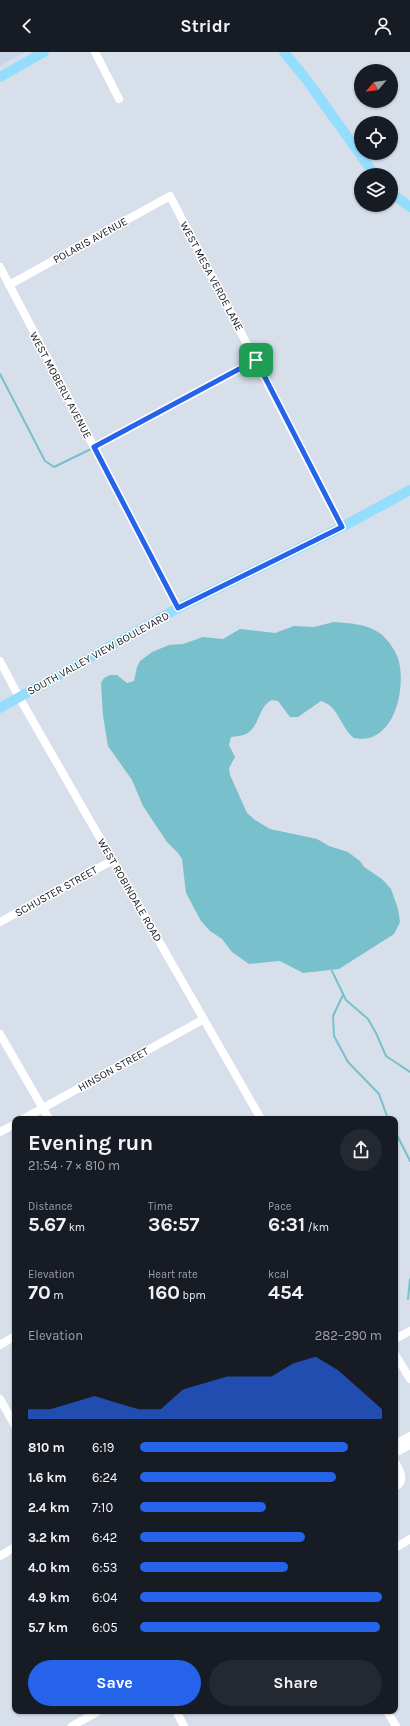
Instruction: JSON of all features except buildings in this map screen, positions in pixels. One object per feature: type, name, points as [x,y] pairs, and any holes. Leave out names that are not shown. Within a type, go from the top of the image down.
[{"type":"main road","points":[[0,77],[44,52]]},
{"type":"main road","points":[[284,52],[306,79],[370,168]]},
{"type":"main road","points":[[398,199],[410,208]]},
{"type":"main road","name":"SOUTH VALLEY VIEW BOULEVARD","points":[[0,708],[178,608],[342,527],[410,490]]},
{"type":"street","points":[[95,52],[119,99]]},
{"type":"street","name":"POLARIS AVENUE","points":[[9,285],[170,196]]},
{"type":"street","name":"WEST MESA VERDE LANE","points":[[170,196],[342,527]]},
{"type":"street","name":"WEST MOBERLY AVENUE","points":[[0,267],[178,608]]},
{"type":"street","points":[[94,447],[256,360]]},
{"type":"street","name":"WEST ROBINDALE ROAD","points":[[0,661],[19,697],[259,1116]]},
{"type":"street","name":"SCHUSTER STREET","points":[[0,922],[113,860]]},
{"type":"street","name":"HINSON STREET","points":[[28,1116],[204,1018]]},
{"type":"street","points":[[0,1034],[47,1116]]},
{"type":"street","points":[[0,1132],[12,1126]]},
{"type":"street","points":[[398,1337],[410,1331]]},
{"type":"street","points":[[0,1345],[12,1338]]},
{"type":"street","points":[[398,1359],[410,1380]]},
{"type":"street","points":[[0,1399],[12,1421]]},
{"type":"street","points":[[398,1442],[410,1436]]},
{"type":"street","points":[[398,1451],[410,1445]]},
{"type":"street","points":[[398,1467],[401,1479],[398,1485]]},
{"type":"street","points":[[398,1546],[410,1539]]},
{"type":"street","points":[[0,1556],[12,1549]]},
{"type":"street","points":[[72,1726],[94,1714]]},
{"type":"street","points":[[178,1714],[184,1726]]},
{"type":"street","points":[[389,1714],[396,1726]]},
{"type":"shaded area","points":[[0,52],[25,52],[0,66]]},
{"type":"water","points":[[334,622],[370,628],[381,634],[392,646],[399,662],[401,674],[398,701],[394,714],[387,725],[378,734],[367,738],[354,738],[345,728],[336,712],[321,701],[298,717],[290,717],[278,701],[272,700],[264,707],[251,731],[244,735],[231,737],[229,745],[235,757],[229,768],[230,775],[247,813],[255,820],[270,829],[317,839],[329,846],[348,852],[360,861],[364,867],[382,879],[391,889],[398,909],[400,922],[394,934],[339,969],[303,973],[280,961],[249,964],[232,952],[222,939],[210,931],[201,921],[186,893],[182,859],[167,842],[143,806],[132,780],[108,746],[103,716],[101,683],[104,678],[110,675],[117,675],[127,683],[134,681],[140,661],[152,652],[169,645],[183,644],[203,637],[223,639],[240,629],[275,633],[294,626],[314,627]]},
{"type":"waterway","points":[[0,374],[45,461],[54,467],[91,449]]},
{"type":"waterway","points":[[332,971],[346,1000],[368,1019],[386,1056],[410,1072]]},
{"type":"waterway","points":[[343,995],[333,1016],[334,1036],[348,1062],[379,1094],[387,1116]]},
{"type":"waterway","points":[[398,1137],[410,1161]]},
{"type":"waterway","points":[[408,1299],[410,1279]]},
{"type":"route","points":[[256,360],[342,527],[178,608],[94,447],[256,360]]}]
